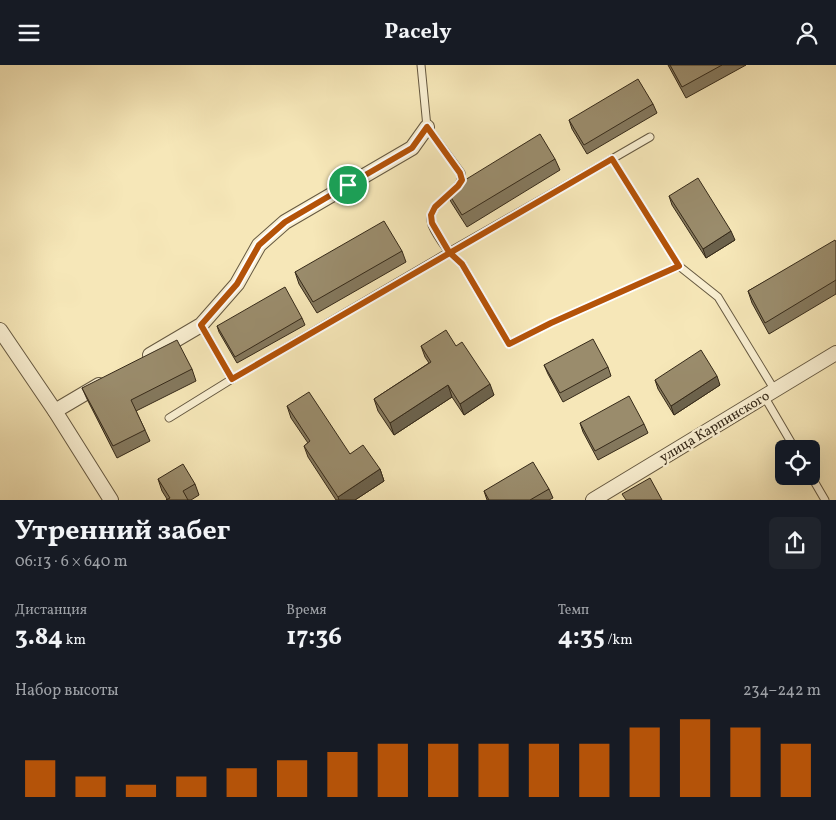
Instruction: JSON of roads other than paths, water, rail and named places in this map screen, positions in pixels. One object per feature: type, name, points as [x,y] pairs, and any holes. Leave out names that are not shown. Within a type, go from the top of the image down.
[{"type":"street","points":[[141,360],[201,325],[237,284],[259,245],[285,222],[412,148],[427,127]]},
{"type":"street","points":[[0,330],[55,411],[111,500]]},
{"type":"street","name":"улица Карпинского","points":[[595,499],[836,353]]},
{"type":"street","points":[[55,411],[115,376]]},
{"type":"lane","points":[[421,65],[427,127],[460,173],[462,180],[435,207],[431,215],[432,223],[449,252],[462,264],[509,344],[551,323],[679,266]]},
{"type":"lane","points":[[168,418],[449,252],[650,137]]},
{"type":"lane","points":[[612,159],[679,266],[718,297],[769,392],[791,440]]},
{"type":"lane","points":[[201,325],[232,379]]},
{"type":"lane","points":[[816,485],[825,500]]}]
